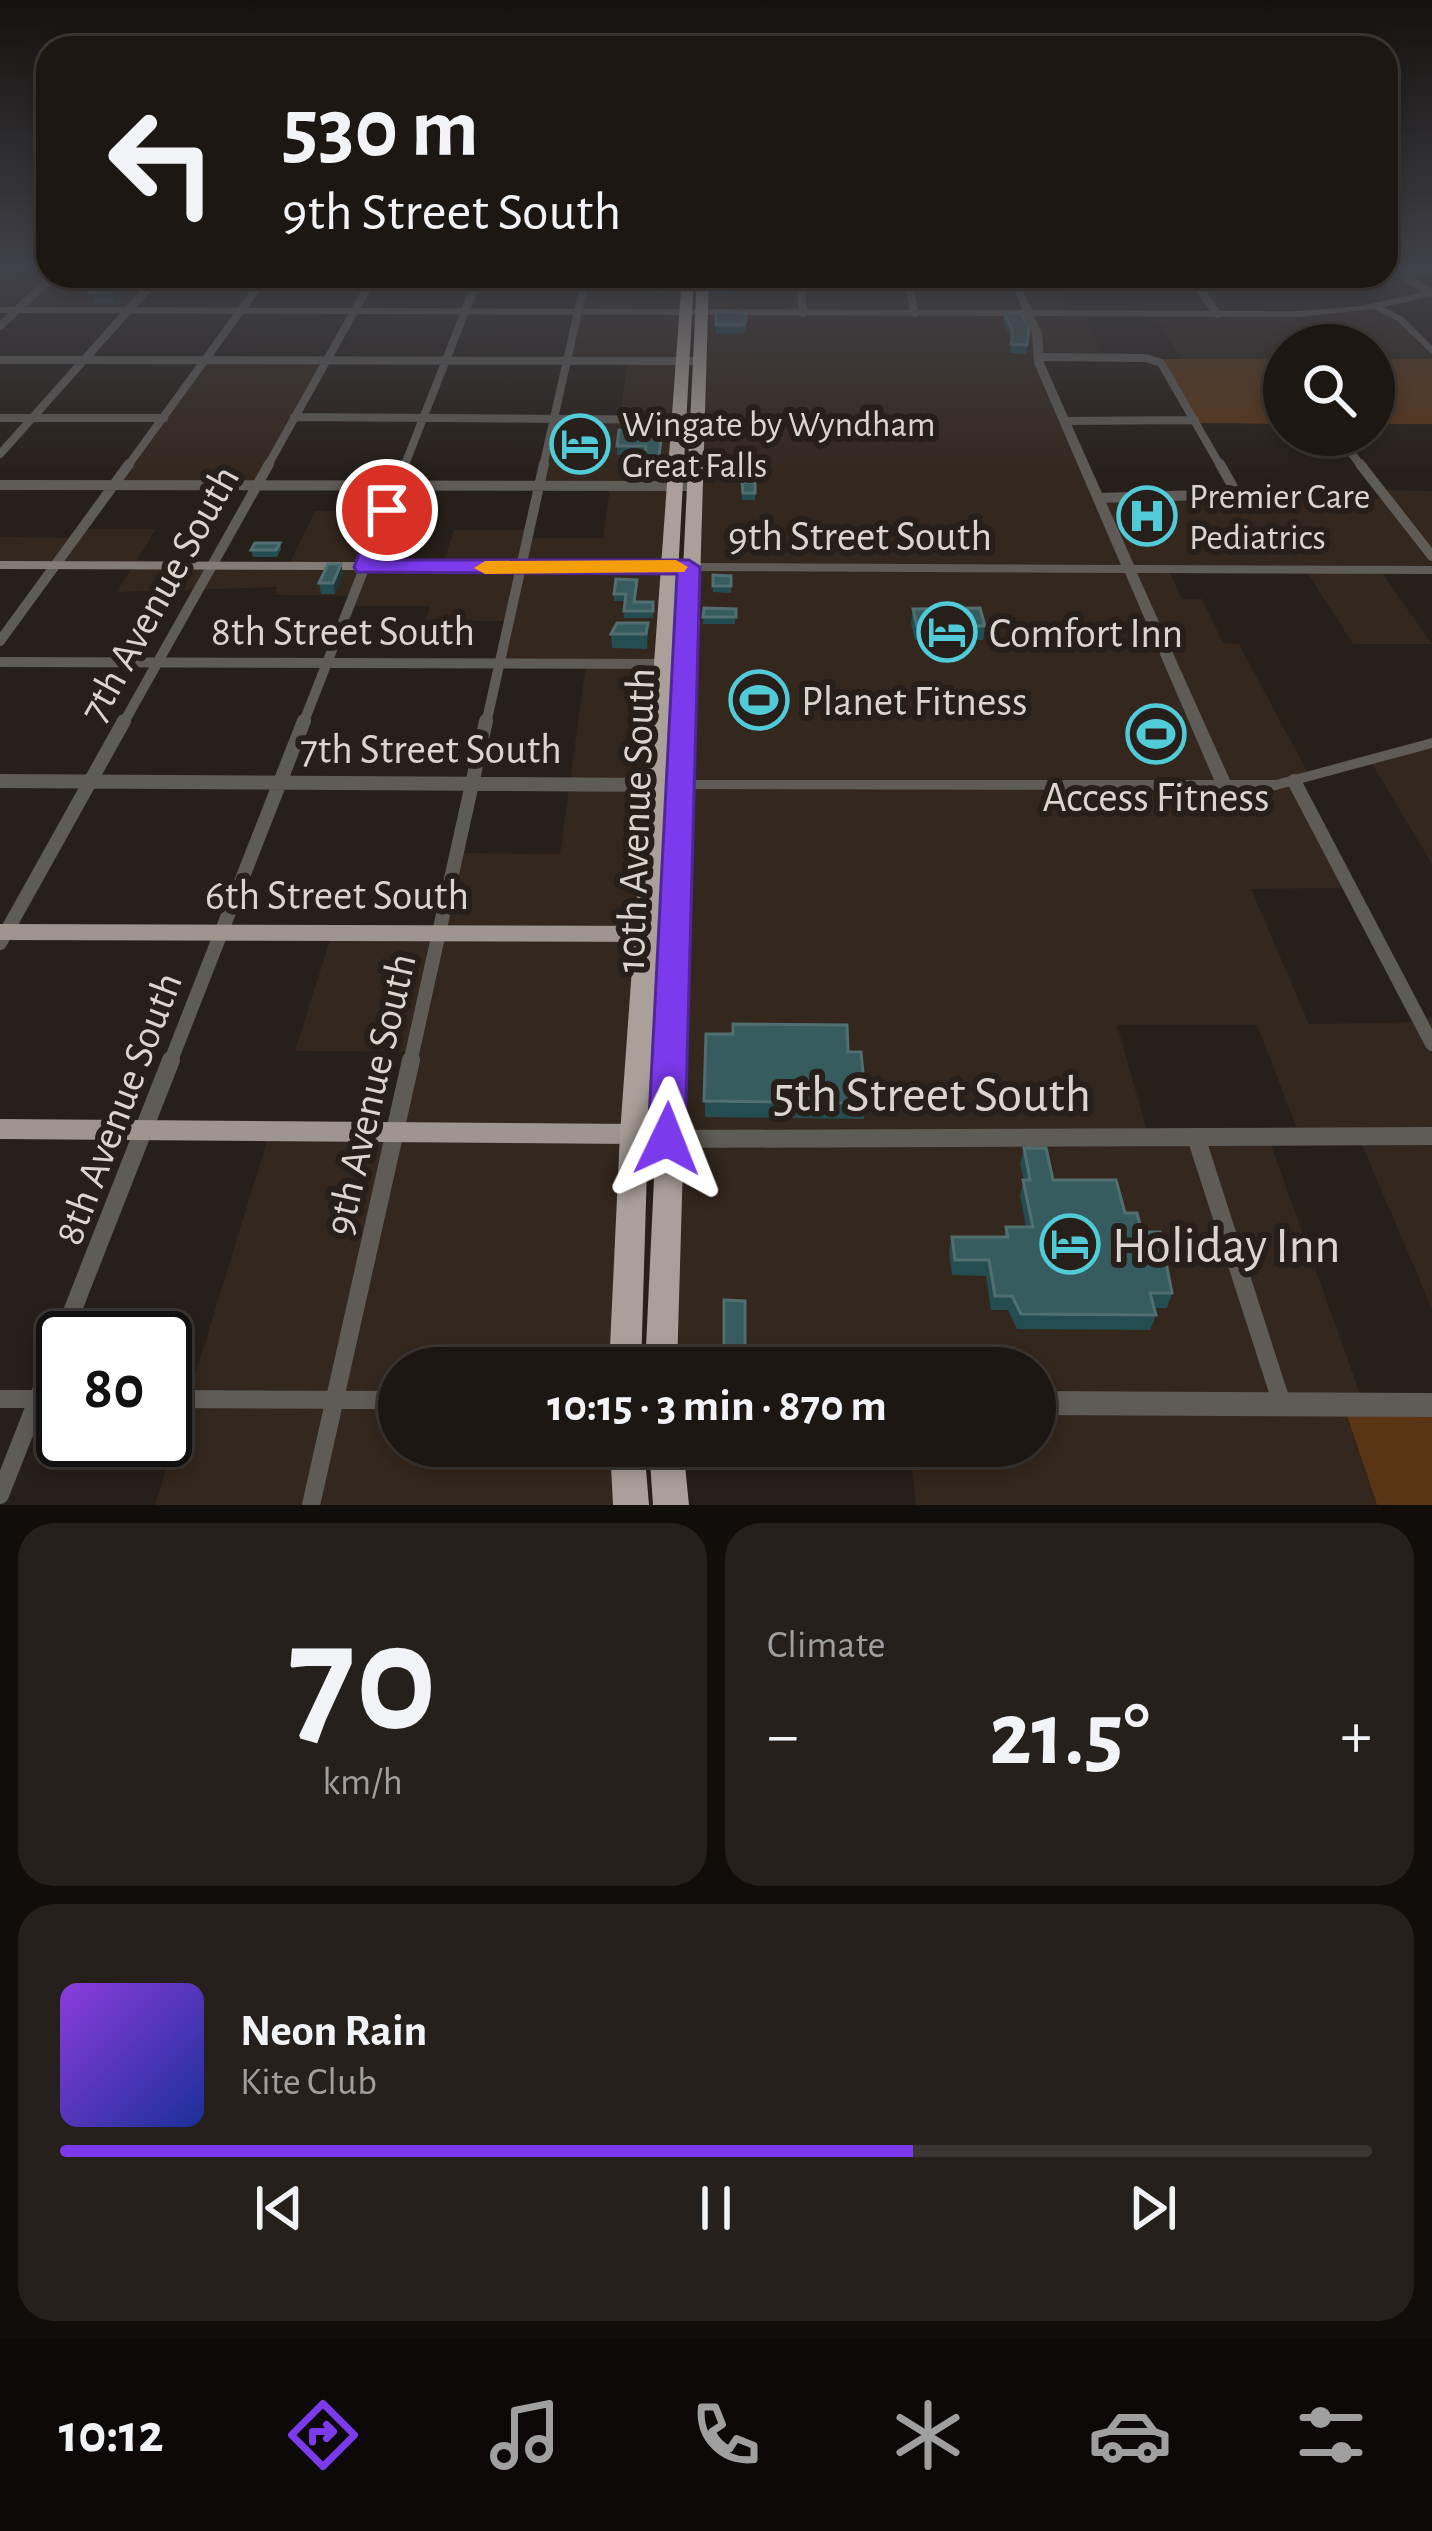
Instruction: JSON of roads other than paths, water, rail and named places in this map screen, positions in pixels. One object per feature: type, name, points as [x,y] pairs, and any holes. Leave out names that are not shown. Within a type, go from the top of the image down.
[{"type":"highway","name":"10th Avenue South","points":[[669,785],[665,663],[680,567],[692,339]]},
{"type":"highway","name":"10th Avenue South","points":[[626,1347],[634,1134],[661,934],[669,785],[686,664],[680,567]]},
{"type":"highway","name":"10th Avenue South","points":[[661,934],[667,1139],[664,1347]]},
{"type":"highway","points":[[628,1467],[631,1505]]},
{"type":"highway","points":[[667,1467],[670,1505]]},
{"type":"main road","name":"9th Street South","points":[[0,565],[680,567]]},
{"type":"main road","name":"6th Street South","points":[[2,936],[661,934]]},
{"type":"main road","name":"5th Street South","points":[[0,1129],[395,1130],[634,1134],[667,1139]]},
{"type":"street","points":[[0,454],[103,339]]},
{"type":"street","points":[[0,641],[221,339]]},
{"type":"street","name":"7th Avenue South","points":[[2,936],[338,339]]},
{"type":"street","name":"8th Avenue South","points":[[72,1311],[455,339]]},
{"type":"street","name":"9th Avenue South","points":[[311,1505],[572,339]]},
{"type":"street","points":[[1037,339],[1038,357],[1064,421],[1225,787]]},
{"type":"street","points":[[1038,357],[1155,359],[1236,496],[1098,498]]},
{"type":"street","points":[[0,360],[691,362]]},
{"type":"street","points":[[294,417],[688,420]]},
{"type":"street","points":[[0,418],[164,418]]},
{"type":"street","points":[[1064,421],[1195,420]]},
{"type":"street","points":[[1354,456],[1432,556]]},
{"type":"street","points":[[0,484],[684,486]]},
{"type":"street","name":"9th Street South","points":[[680,567],[1432,570]]},
{"type":"street","name":"8th Street South","points":[[0,662],[686,664]]},
{"type":"street","name":"7th Street South","points":[[0,781],[1225,787],[1294,781],[1432,743]]},
{"type":"street","points":[[1294,781],[1432,1044]]},
{"type":"street","name":"5th Street South","points":[[667,1139],[1432,1136]]},
{"type":"street","points":[[1196,1137],[1282,1404]]},
{"type":"street","points":[[0,1399],[36,1399]]},
{"type":"street","points":[[192,1400],[378,1400]]},
{"type":"street","points":[[1056,1403],[1432,1405]]},
{"type":"street","name":"8th Avenue South","points":[[0,1496],[36,1404]]},
{"type":"place","name":"Wingate by Wyndham Great Falls","points":[[580,444]]},
{"type":"place","name":"Premier Care Pediatrics","points":[[1147,516]]},
{"type":"place","name":"Comfort Inn","points":[[947,632]]},
{"type":"place","name":"Planet Fitness","points":[[759,700]]},
{"type":"place","name":"Access Fitness","points":[[1156,734]]},
{"type":"place","name":"Holiday Inn","points":[[1070,1244]]}]
